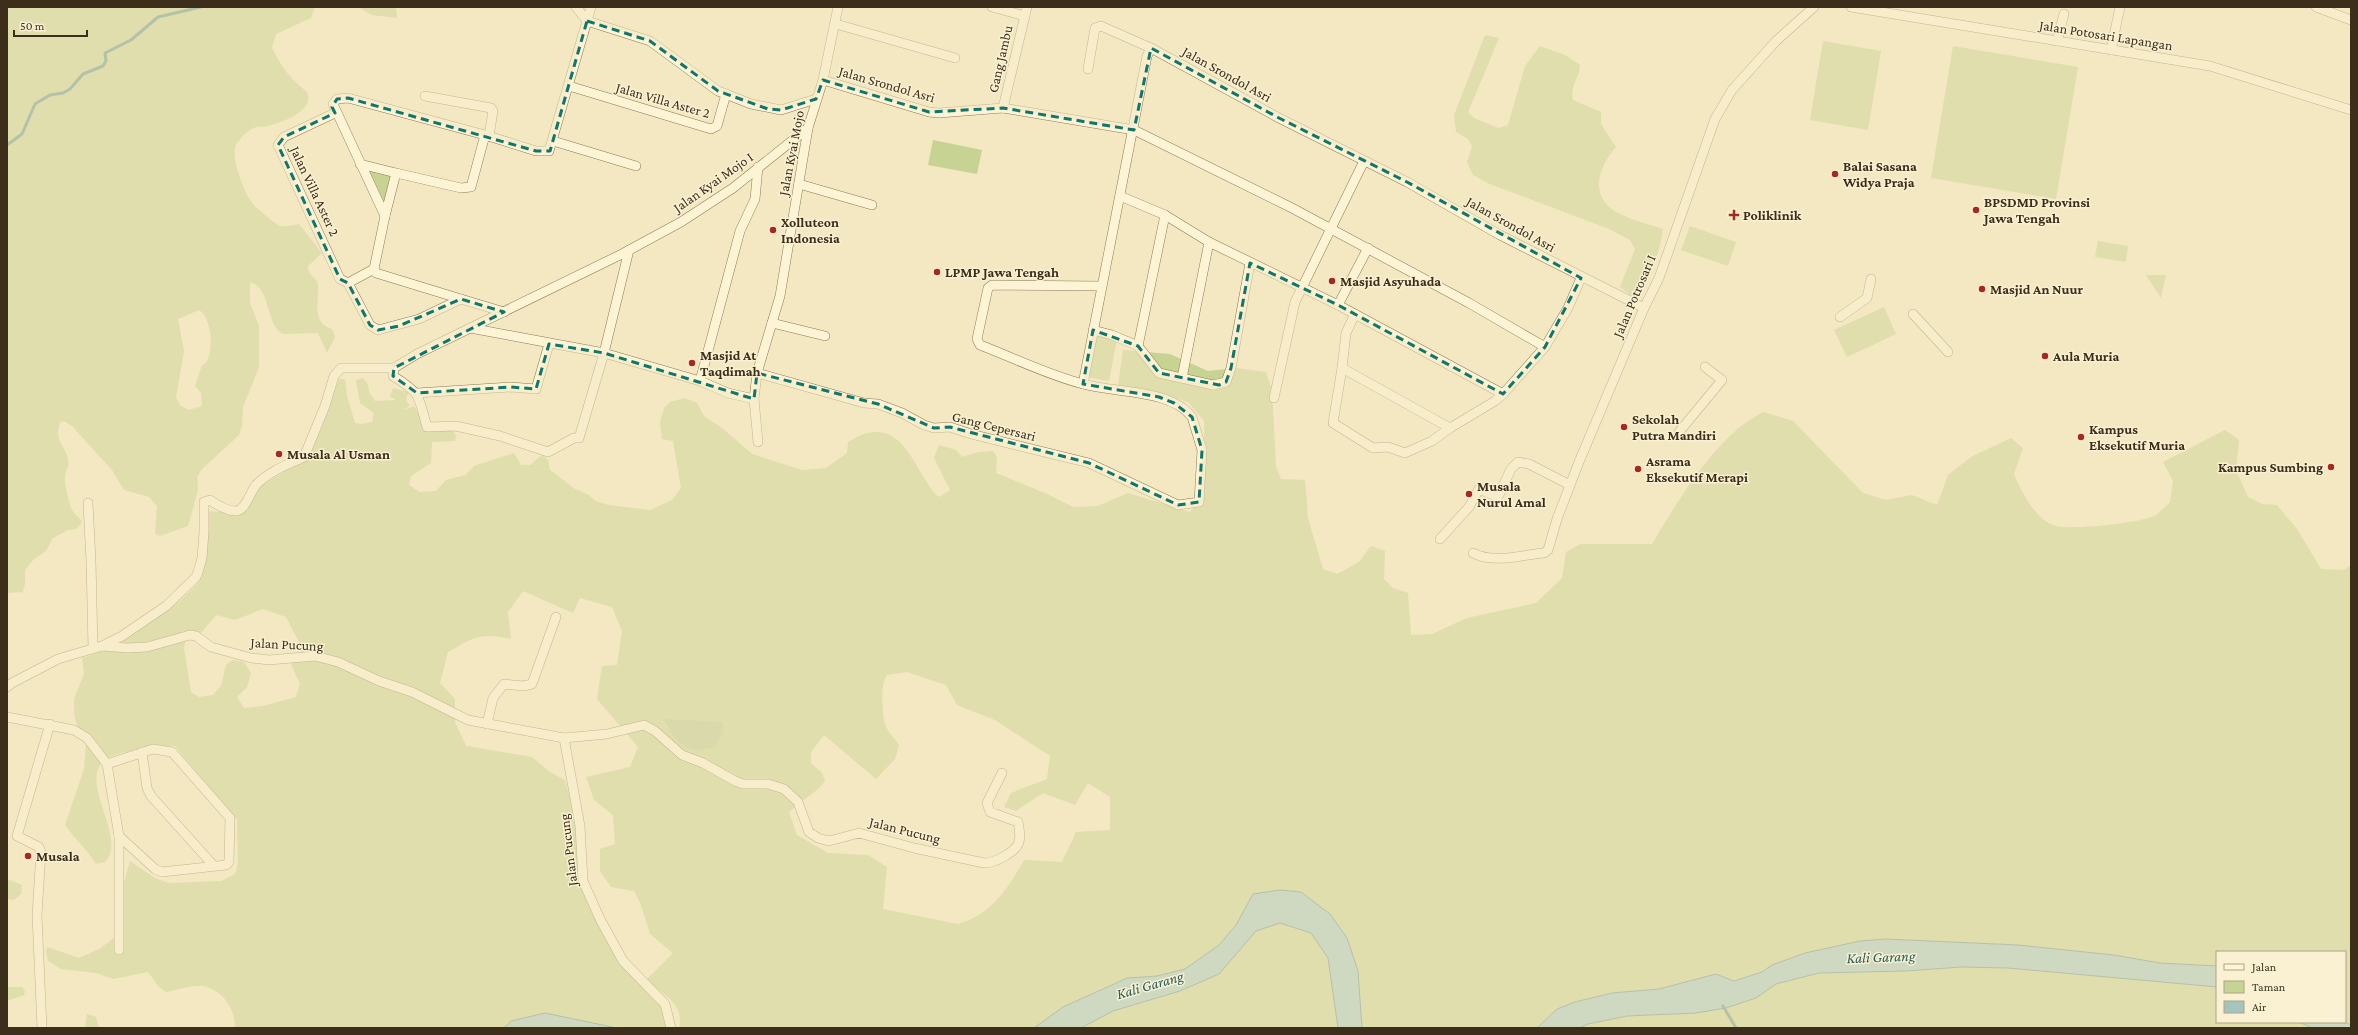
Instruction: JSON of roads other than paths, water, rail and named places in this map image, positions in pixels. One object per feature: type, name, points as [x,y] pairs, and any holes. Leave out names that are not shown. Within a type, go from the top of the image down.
[{"type":"street","points":[[576,7],[587,21]]},
{"type":"street","points":[[385,216],[332,107],[334,102],[337,99],[348,98],[540,152],[549,151],[591,7]]},
{"type":"street","name":"Jalan Kyai Mojo","points":[[758,442],[754,399],[757,373],[780,296],[808,128],[816,99],[824,80],[836,24],[838,7]]},
{"type":"street","name":"Gang Jambu","points":[[992,7],[1026,12],[1003,108]]},
{"type":"street","name":"Jalan Potrosari I","points":[[1473,553],[1480,556],[1498,559],[1544,553],[1551,544],[1557,519],[1570,485],[1644,308],[1659,278],[1714,119],[1732,90],[1776,41],[1814,7]]},
{"type":"street","name":"Jalan Potosari Lapangan","points":[[1851,7],[2210,66],[2351,110]]},
{"type":"street","points":[[2111,50],[2120,7]]},
{"type":"street","points":[[2316,7],[2351,20]]},
{"type":"street","points":[[2057,41],[2064,14]]},
{"type":"street","name":"Jalan Villa Aster 2","points":[[587,21],[650,41],[718,91],[751,104],[777,110],[816,99]]},
{"type":"street","points":[[836,24],[955,58]]},
{"type":"street","name":"Jalan Srondol Asri","points":[[1088,69],[1095,28],[1097,26],[1151,48],[1279,118],[1364,160],[1581,278],[1644,308]]},
{"type":"street","points":[[1101,286],[992,285],[988,288],[976,335],[980,345],[1083,384],[1101,286],[1134,130],[1147,56],[1151,48]]},
{"type":"street","name":"Jalan Srondol Asri","points":[[824,80],[929,112],[939,113],[1003,108],[1134,130],[1222,171],[1368,248],[1545,347]]},
{"type":"street","name":"Jalan Villa Aster 2","points":[[569,86],[711,129],[717,126],[726,94]]},
{"type":"street","points":[[360,164],[461,188],[469,188],[474,180],[493,112],[491,108],[425,96]]},
{"type":"street","name":"Jalan Villa Aster 2","points":[[336,113],[284,137],[278,145],[340,279],[348,283],[370,325],[378,330],[419,319],[461,299]]},
{"type":"street","name":"Jalan Kyai Mojo I","points":[[97,647],[122,636],[166,606],[196,577],[202,558],[204,502],[210,500],[219,506],[236,511],[243,508],[257,485],[272,472],[304,457],[315,433],[334,376],[341,368],[394,368],[470,328],[629,250],[681,222],[733,188],[808,128]]},
{"type":"street","points":[[553,141],[636,166]]},
{"type":"street","points":[[1274,398],[1289,321],[1301,286],[1364,160]]},
{"type":"street","points":[[700,381],[740,232],[754,199],[758,167]]},
{"type":"street","points":[[396,173],[374,269],[376,273],[504,312]]},
{"type":"street","points":[[799,184],[872,205]]},
{"type":"street","points":[[1120,196],[1165,215],[1209,242],[1301,286],[1502,394]]},
{"type":"street","points":[[1138,346],[1165,215]]},
{"type":"street","points":[[1182,378],[1209,242]]},
{"type":"street","points":[[1338,306],[1368,248]]},
{"type":"street","points":[[394,368],[393,376],[412,387],[417,393],[427,427],[456,426],[500,436],[548,452],[574,438],[579,438],[604,353],[629,250]]},
{"type":"street","points":[[1093,330],[1112,335],[1138,346],[1145,352],[1157,371],[1213,385],[1226,382],[1231,368],[1250,262]]},
{"type":"street","points":[[348,283],[374,269]]},
{"type":"street","points":[[1354,314],[1346,333],[1334,423],[1363,443],[1374,448],[1388,448],[1405,453],[1432,441],[1450,428],[1495,402],[1545,347],[1568,308],[1581,278]]},
{"type":"street","points":[[1840,317],[1867,298],[1871,279]]},
{"type":"street","points":[[1913,314],[1948,352]]},
{"type":"street","points":[[772,323],[825,336]]},
{"type":"street","points":[[470,328],[549,344],[604,353],[700,381],[728,393],[754,399]]},
{"type":"street","points":[[417,393],[511,387],[536,389],[549,344]]},
{"type":"street","points":[[1679,432],[1722,380],[1705,367]]},
{"type":"street","points":[[1342,368],[1450,428]]},
{"type":"street","name":"Gang Cepersari","points":[[757,373],[864,403],[878,404],[934,428],[950,427],[971,434],[1089,463],[1178,505],[1199,502],[1202,450],[1190,415],[1174,403],[1159,397],[1083,384]]},
{"type":"street","points":[[1440,539],[1469,507],[1479,489],[1498,497],[1511,469],[1518,462],[1530,464],[1570,485]]},
{"type":"street","points":[[7,687],[58,659],[97,647],[91,604],[92,561],[88,503]]},
{"type":"street","points":[[487,724],[493,698],[504,684],[523,686],[532,684],[556,617]]},
{"type":"street","name":"Jalan Pucung","points":[[97,647],[147,647],[190,635],[196,636],[211,647],[251,658],[269,660],[315,656],[338,662],[379,681],[412,692],[464,720],[564,738],[607,734],[644,725],[655,731],[682,755],[704,763],[735,781],[743,784],[768,784],[784,789],[798,802],[809,832],[818,838],[829,840],[859,833],[914,848],[989,863],[1014,849],[1019,842],[1018,822],[990,812],[987,803],[1002,773]]},
{"type":"street","points":[[7,717],[50,724],[74,730],[87,738],[107,764],[119,836],[119,950]]},
{"type":"street","points":[[42,1028],[37,915],[41,852],[39,847],[17,836],[50,724]]},
{"type":"street","name":"Jalan Pucung","points":[[564,738],[580,826],[583,881],[600,919],[623,961],[665,1004],[671,1028]]},
{"type":"street","points":[[107,764],[153,749],[172,752],[230,818],[229,862],[214,866],[162,872],[155,869],[119,836]]},
{"type":"street","points":[[142,752],[147,788],[151,796],[214,866]]},
{"type":"water","name":"Kali Garang","points":[[1280,890],[1301,892],[1330,914],[1347,938],[1358,971],[1362,1028],[1338,1028],[1328,958],[1311,933],[1280,923],[1256,931],[1219,974],[1180,991],[1113,1011],[1081,1028],[1034,1028],[1063,1007],[1127,978],[1157,976],[1185,969],[1219,945],[1236,925],[1253,894]]},
{"type":"water","name":"Kali Garang","points":[[1886,939],[2018,945],[2114,955],[2160,963],[2216,966],[2216,987],[2008,968],[1961,967],[1906,971],[1819,973],[1776,984],[1756,998],[1726,1008],[1696,1013],[1627,1016],[1588,1024],[1579,1028],[1537,1028],[1557,1009],[1575,1002],[1612,993],[1659,989],[1716,974],[1734,981],[1762,972],[1772,965],[1805,953],[1860,941]]},
{"type":"water","points":[[545,1013],[617,1028],[504,1028],[511,1021]]},
{"type":"water","points":[[2346,1022],[2351,1025],[2351,1028],[2312,1028],[2301,1023]]},
{"type":"waterway","points":[[7,145],[22,134],[35,104],[50,95],[63,93],[70,89],[83,74],[103,66],[106,61],[105,53],[131,40],[158,17],[201,7]]},
{"type":"waterway","points":[[1723,1006],[1736,1028]]},
{"type":"place","name":"Balai Sasana Widya Praja","points":[[1835,174]]},
{"type":"place","name":"BPSDMD Provinsi Jawa Tengah","points":[[1976,210]]},
{"type":"place","name":"Poliklinik","points":[[1734,215]]},
{"type":"place","name":"Xolluteon Indonesia","points":[[773,230]]},
{"type":"place","name":"LPMP Jawa Tengah","points":[[937,272]]},
{"type":"place","name":"Masjid Asyuhada","points":[[1332,281]]},
{"type":"place","name":"Masjid An Nuur","points":[[1982,289]]},
{"type":"place","name":"Aula Muria","points":[[2045,356]]},
{"type":"place","name":"Masjid At Taqdimah","points":[[692,363]]},
{"type":"place","name":"Sekolah Putra Mandiri","points":[[1624,427]]},
{"type":"place","name":"Kampus Eksekutif Muria","points":[[2081,437]]},
{"type":"place","name":"Musala Al Usman","points":[[279,454]]},
{"type":"place","name":"Kampus Sumbing","points":[[2331,467]]},
{"type":"place","name":"Asrama Eksekutif Merapi","points":[[1638,469]]},
{"type":"place","name":"Musala Nurul Amal","points":[[1469,494]]},
{"type":"place","name":"Musala","points":[[28,856]]}]
